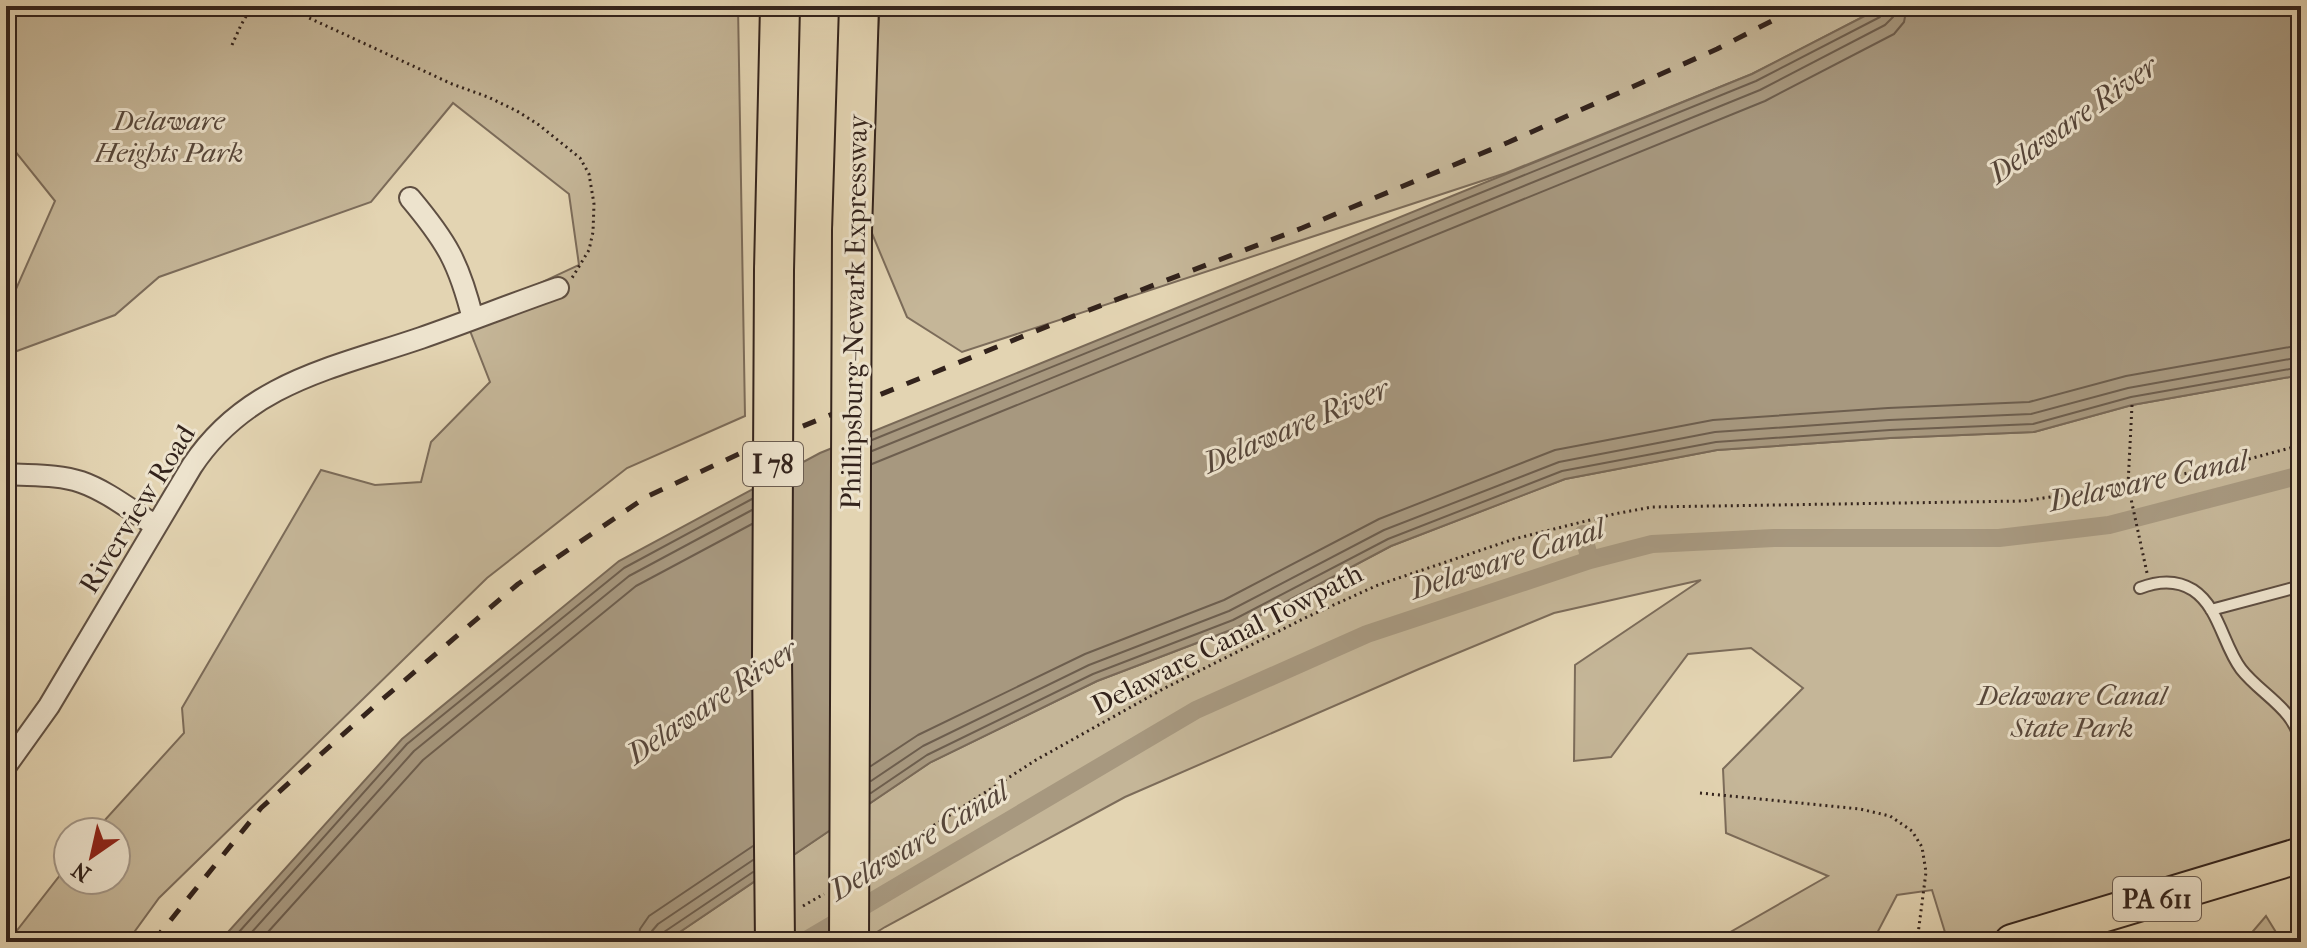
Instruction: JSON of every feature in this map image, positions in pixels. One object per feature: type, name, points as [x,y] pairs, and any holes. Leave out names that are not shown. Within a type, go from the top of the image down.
[{"type":"highway","name":"I 78","points":[[780,6],[774,270],[772,658],[784,927]]},
{"type":"highway","name":"Phillipsburg-Newark Expressway","points":[[849,942],[852,231],[859,6]]},
{"type":"highway","name":"PA 611","points":[[2032,939],[2301,855]]},
{"type":"street","points":[[410,198],[447,245],[464,283],[473,319]]},
{"type":"street","name":"Riverview Road","points":[[6,766],[49,706],[192,466],[218,432],[282,386],[312,373],[558,288]]},
{"type":"street","points":[[6,474],[54,476],[79,481],[156,526]]},
{"type":"lane","points":[[2140,588],[2160,582],[2186,587],[2202,598],[2240,667],[2292,720],[2301,745]]},
{"type":"lane","points":[[2211,610],[2301,586]]},
{"type":"lane","points":[[2301,772],[2301,837]]},
{"type":"path","points":[[232,45],[252,6]]},
{"type":"path","points":[[296,6],[307,17],[426,73],[517,111],[580,158],[589,174],[594,204],[593,232],[589,250],[575,274],[566,285],[558,288]]},
{"type":"path","points":[[2132,405],[2128,485],[2143,557]]},
{"type":"path","name":"Delaware Canal Towpath","points":[[872,865],[1036,760],[1202,669],[1378,585],[1514,539],[1652,507],[2024,501],[2223,466],[2301,445]]},
{"type":"path","points":[[1700,793],[1860,809],[1890,816],[1912,831],[1922,847],[1926,872],[1917,942]]},
{"type":"path","points":[[784,927],[833,888]]},
{"type":"green space","name":"Delaware Heights Park","points":[[6,6],[738,6],[745,416],[627,468],[487,578],[159,898],[127,942],[8,942],[52,886],[52,896],[132,896],[132,816],[109,816],[184,733],[182,708],[321,470],[375,485],[421,482],[431,442],[490,382],[465,318],[579,265],[569,194],[453,103],[371,202],[159,277],[115,315],[6,355],[6,327],[16,289],[55,201],[6,140]]},
{"type":"green space","points":[[880,6],[1884,6],[1752,74],[1506,173],[962,352],[907,317],[871,231],[865,190]]},
{"type":"green space","name":"Delaware Canal State Park","points":[[2301,375],[2301,841],[1964,942],[1948,942],[1932,890],[1897,895],[1874,939],[1864,942],[1713,942],[1828,876],[1726,833],[1723,769],[1803,688],[1751,648],[1688,654],[1611,757],[1574,761],[1575,665],[1701,580],[1554,613],[1419,669],[1125,797],[861,942],[665,942],[931,762],[1097,681],[1236,628],[1391,546],[1565,479],[1717,450],[2034,432],[2132,405]]},
{"type":"green space","points":[[2266,916],[2282,942],[2249,942],[2248,937]]},
{"type":"water","name":"Delaware River","points":[[1884,6],[2301,6],[2301,375],[2132,405],[2034,432],[1717,450],[1565,479],[1391,546],[1236,628],[1097,681],[931,762],[665,942],[219,942],[402,739],[619,561],[820,453],[1752,74]]},
{"type":"waterway","name":"Delaware Canal","points":[[803,942],[1196,710],[1367,634],[1590,560],[1652,544],[1774,538],[1999,538],[2109,525],[2301,475]]},
{"type":"waterway","points":[[1583,534],[1590,560]]},
{"type":"railway","points":[[153,942],[261,808],[518,584],[646,497],[769,440],[1053,324],[1302,228],[1509,142],[1717,49],[1801,6]]}]
